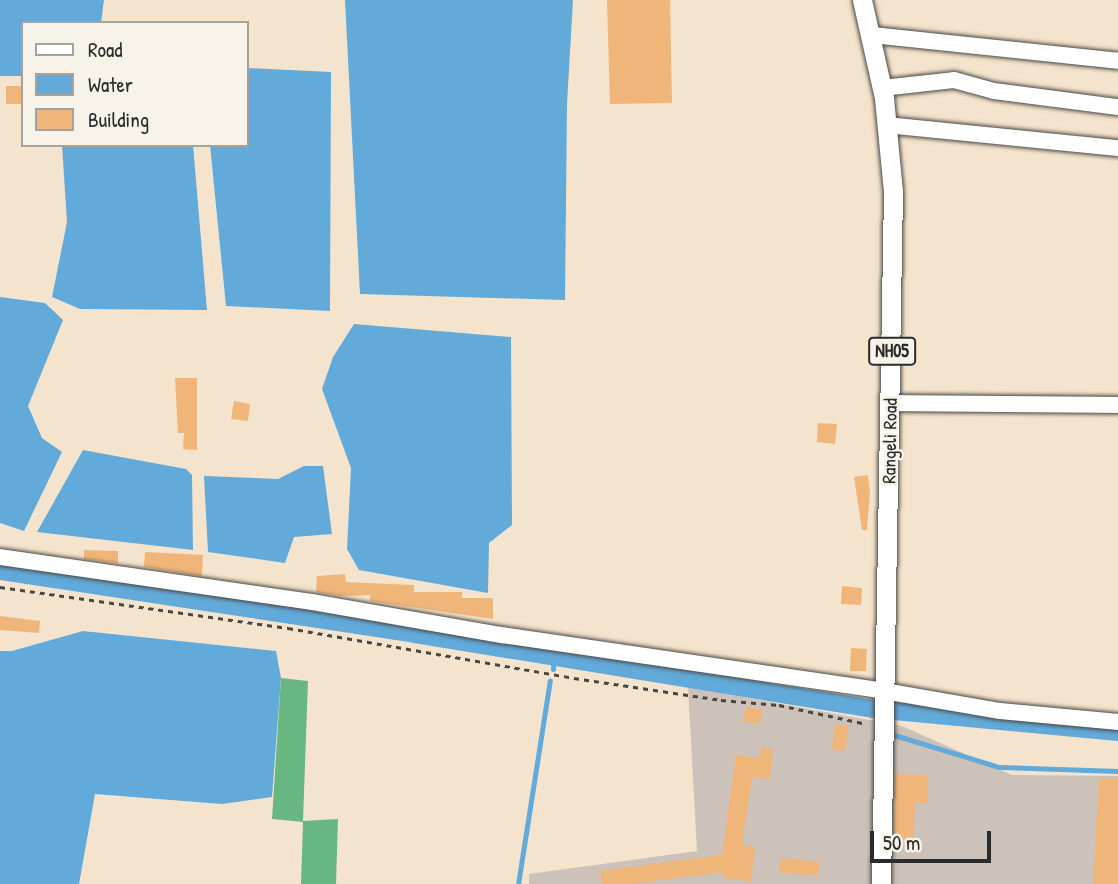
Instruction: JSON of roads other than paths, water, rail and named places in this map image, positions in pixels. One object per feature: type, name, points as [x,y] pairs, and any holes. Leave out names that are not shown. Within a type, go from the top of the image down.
[{"type":"main road","name":"Rangeli Road","points":[[862,0],[882,88],[893,191],[881,884]]},
{"type":"street","points":[[872,35],[1118,61]]},
{"type":"street","points":[[882,88],[954,80],[994,91],[1118,107]]},
{"type":"street","points":[[886,125],[1118,148]]},
{"type":"street","points":[[891,403],[1118,405]]},
{"type":"street","points":[[0,556],[312,602],[502,635],[884,713],[1000,711],[1118,722]]},
{"type":"water","points":[[0,0],[104,0],[101,21],[21,21],[21,76],[0,76]]},
{"type":"water","points":[[345,0],[573,0],[567,104],[565,300],[360,294]]},
{"type":"water","points":[[248,68],[331,72],[330,311],[226,306],[210,147],[248,147]]},
{"type":"water","points":[[62,147],[193,147],[207,310],[80,309],[52,297],[67,222]]},
{"type":"water","points":[[0,297],[45,303],[63,320],[28,406],[42,438],[62,452],[24,531],[0,523]]},
{"type":"water","points":[[354,324],[511,337],[512,525],[489,543],[488,593],[359,570],[347,549],[351,468],[322,389],[333,357]]},
{"type":"water","points":[[83,450],[186,469],[192,475],[193,550],[37,532]]},
{"type":"water","points":[[304,466],[323,466],[332,534],[294,537],[285,563],[208,552],[204,476],[278,479]]},
{"type":"water","points":[[83,631],[276,651],[281,678],[272,797],[222,804],[95,794],[79,884],[0,884],[0,651],[12,651]]},
{"type":"waterway","points":[[0,571],[415,634],[873,709],[1118,732]]},
{"type":"waterway","points":[[553,669],[554,656]]},
{"type":"waterway","points":[[518,884],[550,680]]},
{"type":"waterway","points":[[891,734],[999,767],[1118,771]]}]
